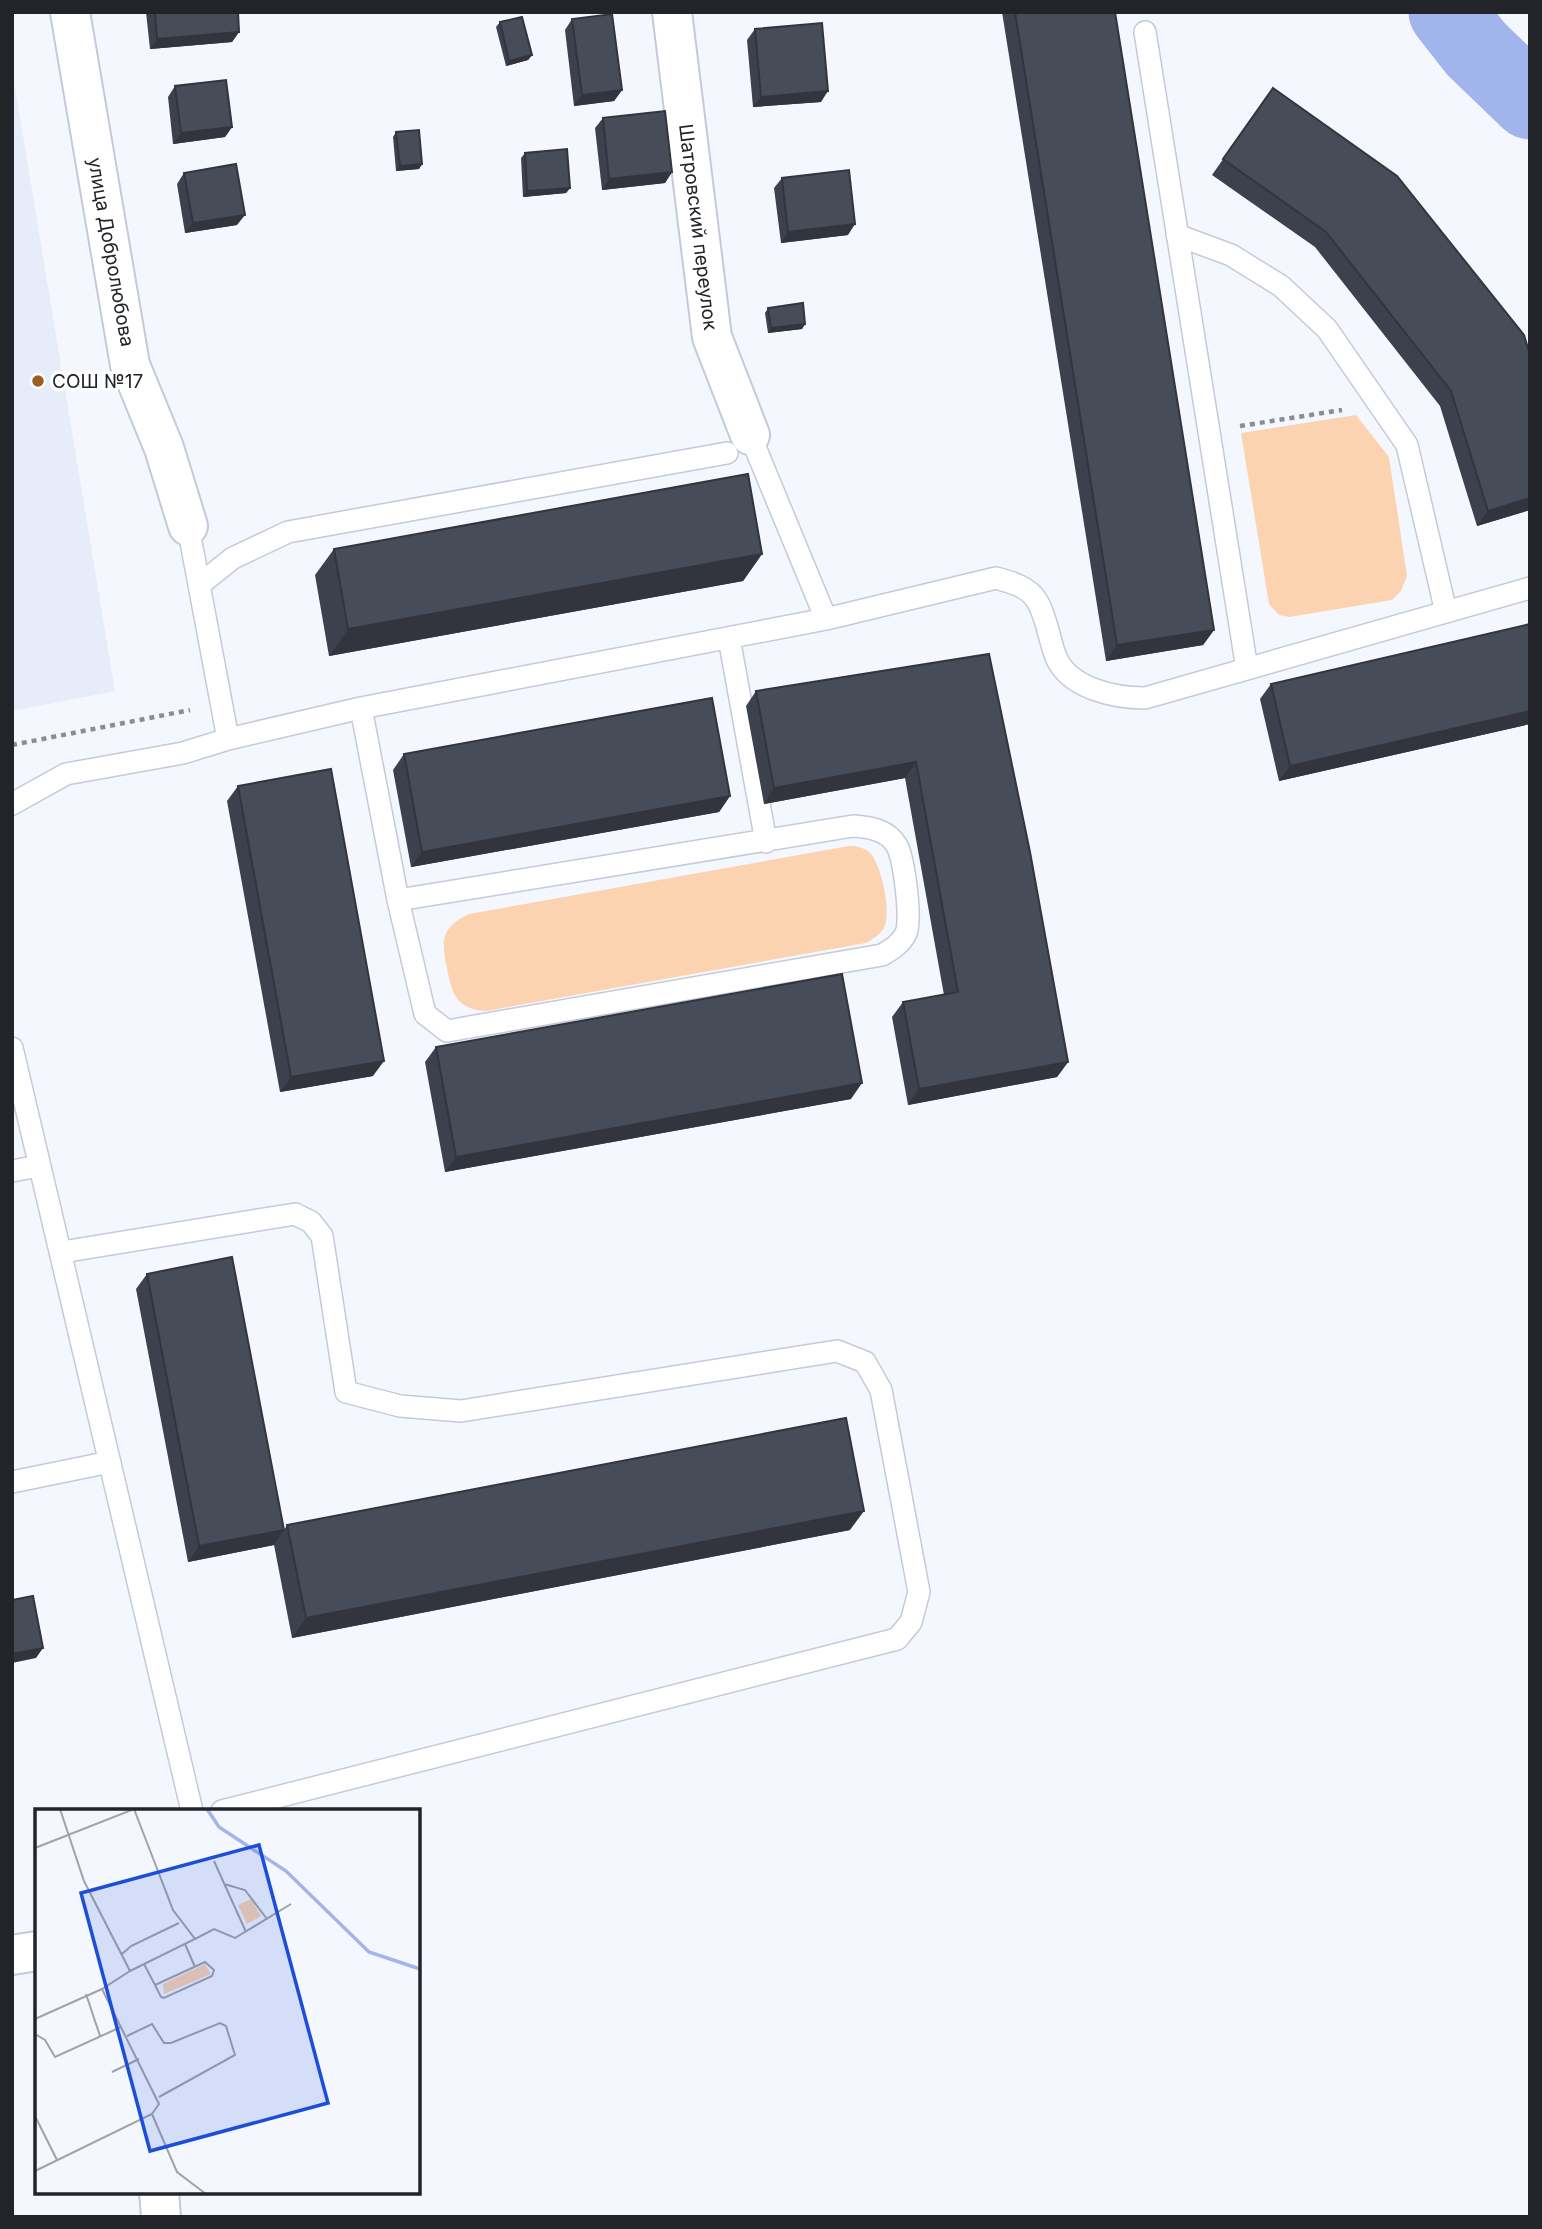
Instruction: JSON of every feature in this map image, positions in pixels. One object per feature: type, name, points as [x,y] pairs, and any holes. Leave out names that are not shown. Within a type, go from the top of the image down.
[{"type":"street","name":"улица Добролюбова","points":[[70,12],[130,365],[164,448],[188,526]]},
{"type":"street","name":"Шатровский переулок","points":[[672,12],[712,337],[738,444]]},
{"type":"street","points":[[12,1955],[35,1951]]},
{"type":"street","points":[[159,2194],[161,2217]]},
{"type":"lane","points":[[1145,32],[1247,669]]},
{"type":"lane","points":[[1177,235],[1231,255],[1282,286],[1327,329],[1406,445],[1446,612]]},
{"type":"lane","points":[[199,585],[233,558],[288,532],[738,444],[826,619]]},
{"type":"lane","points":[[188,526],[228,739]]},
{"type":"lane","points":[[12,804],[66,775],[183,753],[228,739],[361,708],[826,619],[996,578],[1016,583],[1037,600],[1058,661],[1073,676],[1098,691],[1122,698],[1145,698],[1530,588]]},
{"type":"lane","points":[[729,638],[766,842]]},
{"type":"lane","points":[[361,708],[398,900],[425,1014],[447,1031],[882,955],[897,946],[906,932],[909,914],[897,846],[883,832],[853,826],[398,900]]},
{"type":"lane","points":[[12,1048],[192,1809]]},
{"type":"lane","points":[[12,1171],[39,1166]]},
{"type":"lane","points":[[62,1252],[295,1214],[310,1222],[322,1236],[346,1392],[400,1406],[461,1410],[838,1351],[865,1362],[881,1390],[919,1592],[911,1622],[897,1639],[230,1809]]},
{"type":"lane","points":[[12,1482],[110,1462]]},
{"type":"path","points":[[1209,431],[1378,404]]},
{"type":"path","points":[[12,745],[221,704]]},
{"type":"shaded area","name":"СОШ №17","points":[[12,70],[115,691],[12,711]]},
{"type":"shaded area","points":[[1356,415],[1389,457],[1407,576],[1401,591],[1392,600],[1289,617],[1279,615],[1269,604],[1241,433]]},
{"type":"shaded area","points":[[849,846],[864,849],[873,857],[886,898],[887,918],[884,928],[866,943],[486,1011],[462,1004],[451,986],[444,950],[445,936],[453,924],[469,914]]},
{"type":"building","points":[[155,12],[238,12],[239,32],[157,39]]},
{"type":"building","points":[[1015,12],[1115,12],[1214,630],[1117,645]]},
{"type":"building","points":[[612,14],[622,90],[582,95],[572,19]]},
{"type":"building","points":[[522,17],[532,55],[509,61],[500,22]]},
{"type":"building","points":[[822,23],[828,91],[761,97],[755,29]]},
{"type":"building","points":[[226,80],[232,127],[181,133],[175,86]]},
{"type":"building","points":[[1273,88],[1397,176],[1524,335],[1530,355],[1530,498],[1488,511],[1451,391],[1326,232],[1223,159]]},
{"type":"building","points":[[665,111],[672,172],[609,179],[603,118]]},
{"type":"building","points":[[419,130],[422,164],[400,166],[396,132]]},
{"type":"building","points":[[567,149],[570,188],[527,191],[525,153]]},
{"type":"building","points":[[236,164],[245,215],[193,223],[184,173]]},
{"type":"building","points":[[849,170],[855,224],[788,232],[782,178]]},
{"type":"building","points":[[803,303],[805,324],[771,328],[768,308]]},
{"type":"building","points":[[748,474],[762,554],[348,629],[334,549]]},
{"type":"building","points":[[1530,624],[1530,711],[1290,766],[1271,684]]},
{"type":"building","points":[[989,654],[1030,852],[1068,1062],[919,1089],[903,1002],[958,992],[916,762],[774,788],[756,691]]},
{"type":"building","points":[[712,698],[730,796],[422,852],[404,754]]},
{"type":"building","points":[[331,769],[384,1061],[291,1077],[238,786]]},
{"type":"building","points":[[842,974],[862,1083],[456,1157],[436,1047]]},
{"type":"building","points":[[232,1257],[284,1530],[199,1546],[147,1274]]},
{"type":"building","points":[[846,1418],[864,1511],[306,1618],[287,1525]]},
{"type":"building","points":[[33,1596],[43,1648],[12,1654],[12,1600]]},
{"type":"waterway","points":[[1447,12],[1476,49],[1530,101]]},
{"type":"place","name":"СОШ №17","points":[[38,381]]}]
